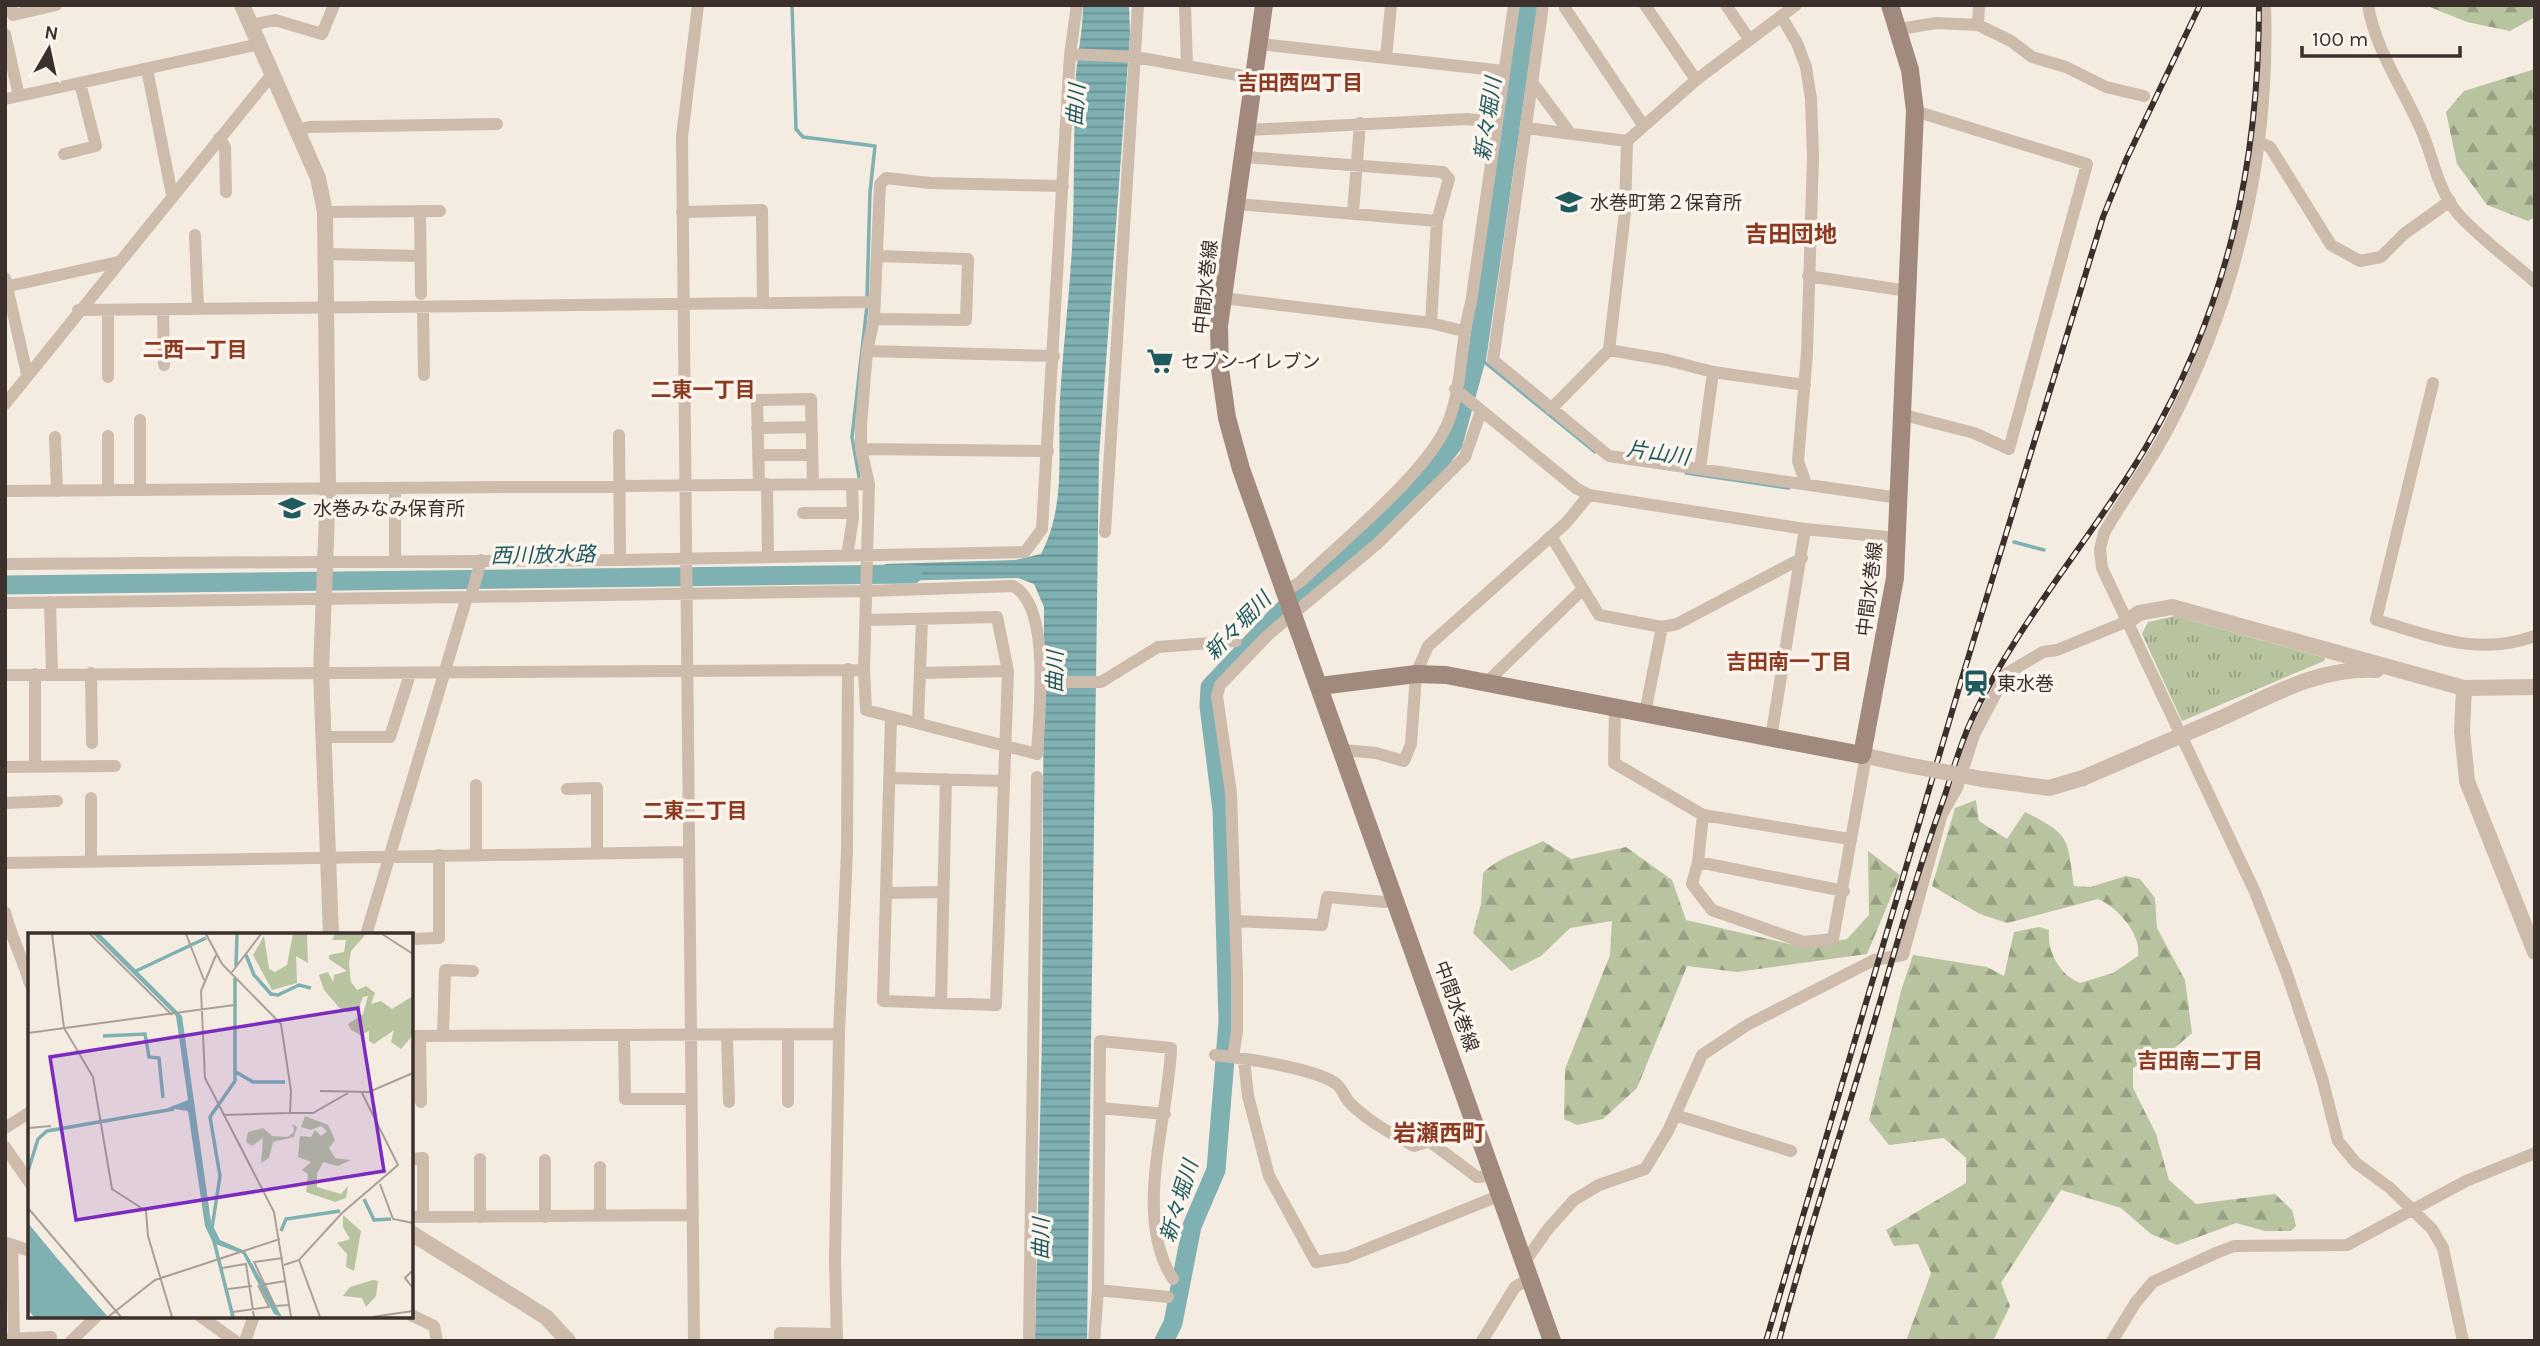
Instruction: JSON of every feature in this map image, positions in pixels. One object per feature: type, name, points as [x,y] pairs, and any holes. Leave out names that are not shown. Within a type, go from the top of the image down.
[{"type":"main road","name":"中間水巻線","points":[[1264,5],[1245,157],[1222,298],[1220,369],[1227,418],[1241,469],[1552,1341]]},
{"type":"main road","name":"中間水巻線","points":[[1864,756],[1895,578],[1915,111],[1910,70],[1900,29],[1890,5]]},
{"type":"main road","points":[[1320,686],[1416,674],[1446,675],[1864,756]]},
{"type":"street","points":[[10,12],[56,5]]},
{"type":"street","points":[[242,5],[318,178],[325,212],[328,488],[321,671],[331,933]]},
{"type":"street","points":[[251,25],[275,20],[322,34],[334,5]]},
{"type":"street","points":[[694,1341],[687,852],[682,138],[698,5]]},
{"type":"street","points":[[5,564],[685,560],[768,556],[847,556],[868,560],[1025,552],[1042,529],[1077,5]]},
{"type":"street","points":[[1105,532],[1132,57],[1138,5]]},
{"type":"street","points":[[1185,5],[1187,66]]},
{"type":"street","points":[[1386,58],[1391,5]]},
{"type":"street","points":[[1286,591],[1300,582],[1416,470],[1439,442],[1450,418],[1463,331],[1471,303],[1514,5]]},
{"type":"street","points":[[1543,5],[1493,360],[1609,456],[1899,498]]},
{"type":"street","points":[[1646,5],[1696,80]]},
{"type":"street","points":[[1726,5],[1749,39]]},
{"type":"street","points":[[1552,409],[1609,350],[1625,212],[1627,141],[1696,80],[1796,5]]},
{"type":"street","points":[[1978,25],[1979,5]]},
{"type":"street","points":[[2265,5],[2267,71],[2260,143],[2244,229],[2217,319],[2167,431],[2104,533],[2100,549],[2102,568],[2255,892],[2314,1054],[2338,1141],[2356,1163],[2414,1210],[2432,1229],[2443,1248],[2463,1341]]},
{"type":"street","points":[[2368,5],[2378,40],[2423,134],[2438,180],[2457,213],[2535,282]]},
{"type":"street","points":[[1540,23],[1567,7],[1643,125]]},
{"type":"street","points":[[1781,16],[1797,43],[1806,67],[1811,99],[1813,157],[1805,385],[1798,461],[1806,484]]},
{"type":"street","points":[[1900,29],[1936,23],[1978,25],[2011,41],[2032,57],[2066,67],[2106,88],[2144,96]]},
{"type":"street","points":[[5,34],[19,96]]},
{"type":"street","points":[[5,99],[260,44]]},
{"type":"street","points":[[1260,44],[1504,71]]},
{"type":"street","points":[[1074,54],[1132,57],[1255,78]]},
{"type":"street","points":[[147,69],[172,195]]},
{"type":"street","points":[[5,404],[78,310],[273,73]]},
{"type":"street","points":[[1532,82],[1570,133]]},
{"type":"street","points":[[64,154],[96,145],[80,83]]},
{"type":"street","points":[[1904,415],[1974,433],[2009,449],[2087,164],[1915,111]]},
{"type":"street","points":[[1248,130],[1467,119],[1497,122]]},
{"type":"street","points":[[1353,214],[1360,123]]},
{"type":"street","points":[[298,131],[309,127],[497,124]]},
{"type":"street","points":[[1526,128],[1627,141]]},
{"type":"street","points":[[219,138],[225,147],[226,192]]},
{"type":"street","points":[[2260,143],[2270,147],[2331,245],[2360,261],[2371,262],[2381,257],[2404,234],[2450,201]]},
{"type":"street","points":[[1245,157],[1443,172],[1449,179],[1437,221],[1431,323]]},
{"type":"street","points":[[5,603],[469,597],[685,591],[868,589],[1013,586],[1025,592],[1030,601],[1038,643],[1041,682],[1037,754],[866,710],[864,670],[868,589],[869,484],[861,449],[867,351],[874,319],[880,184],[886,178],[930,183],[1063,186]]},
{"type":"street","points":[[1237,204],[1437,221]]},
{"type":"street","points":[[682,212],[762,210],[763,303]]},
{"type":"street","points":[[420,211],[424,375]]},
{"type":"street","points":[[325,212],[440,211]]},
{"type":"street","points":[[195,235],[198,308]]},
{"type":"street","points":[[325,254],[420,256]]},
{"type":"street","points":[[874,319],[967,320],[968,259],[877,256]]},
{"type":"street","points":[[27,374],[6,284],[118,262]]},
{"type":"street","points":[[1808,276],[1908,291]]},
{"type":"street","points":[[1222,298],[1431,323],[1463,331]]},
{"type":"street","points":[[78,310],[326,308],[422,301],[874,302]]},
{"type":"street","points":[[108,310],[108,377]]},
{"type":"street","points":[[163,310],[164,365]]},
{"type":"street","points":[[1609,350],[1667,360],[1713,372],[1805,385]]},
{"type":"street","points":[[867,351],[1054,356]]},
{"type":"street","points":[[1700,469],[1713,372]]},
{"type":"street","points":[[2433,383],[2376,620],[2463,644],[2498,646],[2535,636]]},
{"type":"street","points":[[1455,389],[1576,488],[1589,495],[1805,529],[1897,538]]},
{"type":"street","points":[[768,556],[763,484],[758,455],[757,400],[811,399],[813,484]]},
{"type":"street","points":[[1481,411],[1465,457],[1377,544],[1268,635],[1226,678],[1217,696],[1230,793],[1239,1058],[1269,1176],[1316,1262],[1347,1257],[1501,1195]]},
{"type":"street","points":[[140,420],[140,490]]},
{"type":"street","points":[[757,428],[811,428]]},
{"type":"street","points":[[619,435],[620,560]]},
{"type":"street","points":[[55,436],[57,491]]},
{"type":"street","points":[[108,436],[108,491]]},
{"type":"street","points":[[861,449],[1048,451]]},
{"type":"street","points":[[758,455],[812,455]]},
{"type":"street","points":[[5,491],[684,483],[869,484]]},
{"type":"street","points":[[847,556],[853,513],[852,484]]},
{"type":"street","points":[[395,488],[395,560]]},
{"type":"street","points":[[1343,750],[1376,753],[1404,761],[1411,744],[1416,674],[1428,646],[1566,523],[1589,495]]},
{"type":"street","points":[[803,513],[853,513]]},
{"type":"street","points":[[1771,738],[1805,529]]},
{"type":"street","points":[[1551,536],[1599,615],[1662,627],[1677,624],[1802,558]]},
{"type":"street","points":[[367,933],[481,560]]},
{"type":"street","points":[[1488,681],[1582,590]]},
{"type":"street","points":[[50,602],[52,674]]},
{"type":"street","points":[[1482,1341],[1527,1270],[1548,1229],[1574,1200],[1599,1185],[1645,1170],[1675,1115],[1702,1055],[1747,1025],[1874,960],[1903,955],[1942,814],[1957,788],[1974,735],[2006,674],[2043,652],[2057,650],[2127,621],[2139,613],[2172,607],[2464,688],[2535,687]]},
{"type":"street","points":[[867,620],[997,617],[1007,671],[996,1005],[883,1001],[891,717]]},
{"type":"street","points":[[918,723],[922,619]]},
{"type":"street","points":[[1645,713],[1662,627]]},
{"type":"street","points":[[1041,682],[1101,682],[1158,647],[1236,641]]},
{"type":"street","points":[[780,1341],[780,1333],[837,1337],[835,1259],[839,1034],[847,851],[848,669]]},
{"type":"street","points":[[1703,815],[1698,862],[1692,884],[1712,910],[1802,942],[1833,939],[1844,891],[1849,839],[1864,756],[1982,779],[2049,788],[2083,778],[2313,676],[2353,669],[2405,671]]},
{"type":"street","points":[[5,675],[321,671],[444,674],[864,670]]},
{"type":"street","points":[[920,673],[1007,671]]},
{"type":"street","points":[[91,673],[92,743]]},
{"type":"street","points":[[35,674],[35,767]]},
{"type":"street","points":[[323,737],[390,737],[410,674]]},
{"type":"street","points":[[2464,688],[2462,731],[2467,782],[2535,952]]},
{"type":"street","points":[[1615,707],[1614,763],[1703,815],[1849,839]]},
{"type":"street","points":[[5,767],[115,766]]},
{"type":"street","points":[[1029,1341],[1037,776]]},
{"type":"street","points":[[891,778],[1002,781]]},
{"type":"street","points":[[941,1003],[946,779]]},
{"type":"street","points":[[476,785],[476,855]]},
{"type":"street","points":[[567,789],[597,788],[597,852]]},
{"type":"street","points":[[91,798],[91,861]]},
{"type":"street","points":[[5,803],[57,801]]},
{"type":"street","points":[[5,863],[687,852]]},
{"type":"street","points":[[413,939],[439,938],[439,855]]},
{"type":"street","points":[[1698,862],[1844,891]]},
{"type":"street","points":[[887,892],[943,892]]},
{"type":"street","points":[[1236,922],[1322,925],[1327,897],[1385,902],[1395,897]]},
{"type":"street","points":[[5,912],[12,939],[22,956],[28,977]]},
{"type":"street","points":[[443,1036],[444,970],[473,971]]},
{"type":"street","points":[[788,1034],[788,1102]]},
{"type":"street","points":[[421,1102],[415,1036],[839,1034]]},
{"type":"street","points":[[624,1036],[625,1099],[691,1099]]},
{"type":"street","points":[[727,1036],[729,1102]]},
{"type":"street","points":[[1094,1341],[1098,1290],[1100,1041],[1171,1048],[1170,1084],[1153,1186],[1164,1266],[1173,1279]]},
{"type":"street","points":[[1215,1055],[1302,1071],[1335,1083],[1352,1105],[1379,1126],[1413,1146],[1429,1141],[1477,1177],[1495,1176]]},
{"type":"street","points":[[1100,1108],[1164,1114]]},
{"type":"street","points":[[5,1128],[28,1113]]},
{"type":"street","points":[[1675,1115],[1791,1152]]},
{"type":"street","points":[[5,1147],[28,1180]]},
{"type":"street","points":[[2112,1341],[2136,1302],[2154,1282],[2234,1245],[2347,1245],[2466,1181],[2535,1153]]},
{"type":"street","points":[[413,1159],[423,1158],[417,1217],[691,1215]]},
{"type":"street","points":[[480,1159],[480,1217]]},
{"type":"street","points":[[545,1160],[545,1217]]},
{"type":"street","points":[[600,1167],[600,1216]]},
{"type":"street","points":[[413,1234],[546,1317],[568,1341]]},
{"type":"street","points":[[28,1250],[9,1243],[10,1339],[51,1337]]},
{"type":"street","points":[[1098,1290],[1168,1297]]},
{"type":"street","points":[[413,1316],[434,1326],[437,1341]]},
{"type":"street","points":[[71,1341],[95,1318]]},
{"type":"street","points":[[203,1318],[235,1341]]},
{"type":"street","points":[[245,1341],[253,1318]]},
{"type":"green space","points":[[2425,5],[2535,5],[2535,17],[2510,31],[2467,22]]},
{"type":"green space","points":[[2535,69],[2535,217],[2528,221],[2487,205],[2457,164],[2446,112],[2464,91]]},
{"type":"green space","points":[[2175,616],[2325,658],[2324,661],[2182,721],[2142,634],[2148,622]]},
{"type":"green space","points":[[1976,800],[1979,821],[2007,839],[2025,812],[2059,833],[2068,848],[2074,886],[2090,887],[2126,876],[2140,879],[2155,898],[2157,928],[2185,980],[2192,1033],[2171,1051],[2133,1068],[2133,1088],[2156,1134],[2169,1180],[2196,1204],[2275,1194],[2292,1210],[2296,1226],[2291,1231],[2265,1231],[2236,1223],[2177,1245],[2151,1234],[2121,1208],[2061,1190],[2001,1283],[2010,1306],[1993,1341],[1906,1341],[1931,1273],[1918,1244],[1894,1246],[1886,1230],[1966,1183],[1966,1158],[1944,1138],[1889,1145],[1869,1120],[1901,991],[1913,955],[1987,967],[2004,976],[2014,932],[2039,927],[2049,930],[2052,954],[2060,968],[2080,983],[2113,973],[2138,956],[2132,930],[2120,914],[2098,899],[2007,923],[1980,914],[1932,886],[1955,808]]},
{"type":"green space","points":[[1543,841],[1571,859],[1626,847],[1672,880],[1686,920],[1803,947],[1847,939],[1869,915],[1868,851],[1900,875],[1867,954],[1737,972],[1687,966],[1637,1088],[1603,1119],[1577,1125],[1564,1119],[1565,1069],[1610,955],[1612,921],[1570,928],[1541,956],[1511,971],[1473,933],[1481,904],[1483,873],[1504,858]]},
{"type":"water","name":"曲川","points":[[1083,5],[1129,5],[1130,34],[1099,457],[1087,1341],[1035,1341],[1042,1036],[1044,607],[1034,584],[1018,578],[886,581],[885,564],[1015,560],[1041,554],[1049,535],[1058,497],[1060,398],[1072,249],[1076,74]]},
{"type":"waterway","points":[[792,5],[796,129],[803,137],[875,146],[870,192],[867,298]]},
{"type":"waterway","name":"新々堀川","points":[[1164,1341],[1173,1323],[1192,1226],[1216,1170],[1228,1022],[1222,810],[1209,706],[1210,687],[1279,614],[1427,478],[1453,444],[1477,356],[1528,5]]},
{"type":"waterway","points":[[859,477],[852,437],[867,306]]},
{"type":"waterway","name":"片山川","points":[[1477,356],[1595,452]]},
{"type":"waterway","name":"片山川","points":[[1686,473],[1789,488]]},
{"type":"waterway","name":"片山川","points":[[2014,542],[2044,550]]},
{"type":"waterway","name":"西川放水路","points":[[5,585],[913,574]]},
{"type":"railway","points":[[1766,1341],[1962,678],[2103,217],[2126,160],[2200,5]]},
{"type":"railway","points":[[1779,1341],[1912,895],[1967,730],[1989,685],[2032,615],[2146,447],[2198,342],[2233,234],[2245,178],[2253,122],[2259,5]]},
{"type":"place","name":"水巻町第２保育所","points":[[1569,202]]},
{"type":"place","name":"セブン-イレブン","points":[[1160,361]]},
{"type":"place","name":"水巻みなみ保育所","points":[[292,508]]},
{"type":"place","name":"東水巻","points":[[1976,683]]},
{"type":"district","name":"吉田西四丁目","points":[[1300,83]]},
{"type":"district","name":"吉田団地","points":[[1791,234]]},
{"type":"district","name":"二西一丁目","points":[[195,350]]},
{"type":"district","name":"二東一丁目","points":[[703,390]]},
{"type":"district","name":"吉田南一丁目","points":[[1789,662]]},
{"type":"district","name":"二東二丁目","points":[[695,811]]},
{"type":"district","name":"吉田南二丁目","points":[[2200,1061]]},
{"type":"district","name":"岩瀬西町","points":[[1439,1133]]}]
